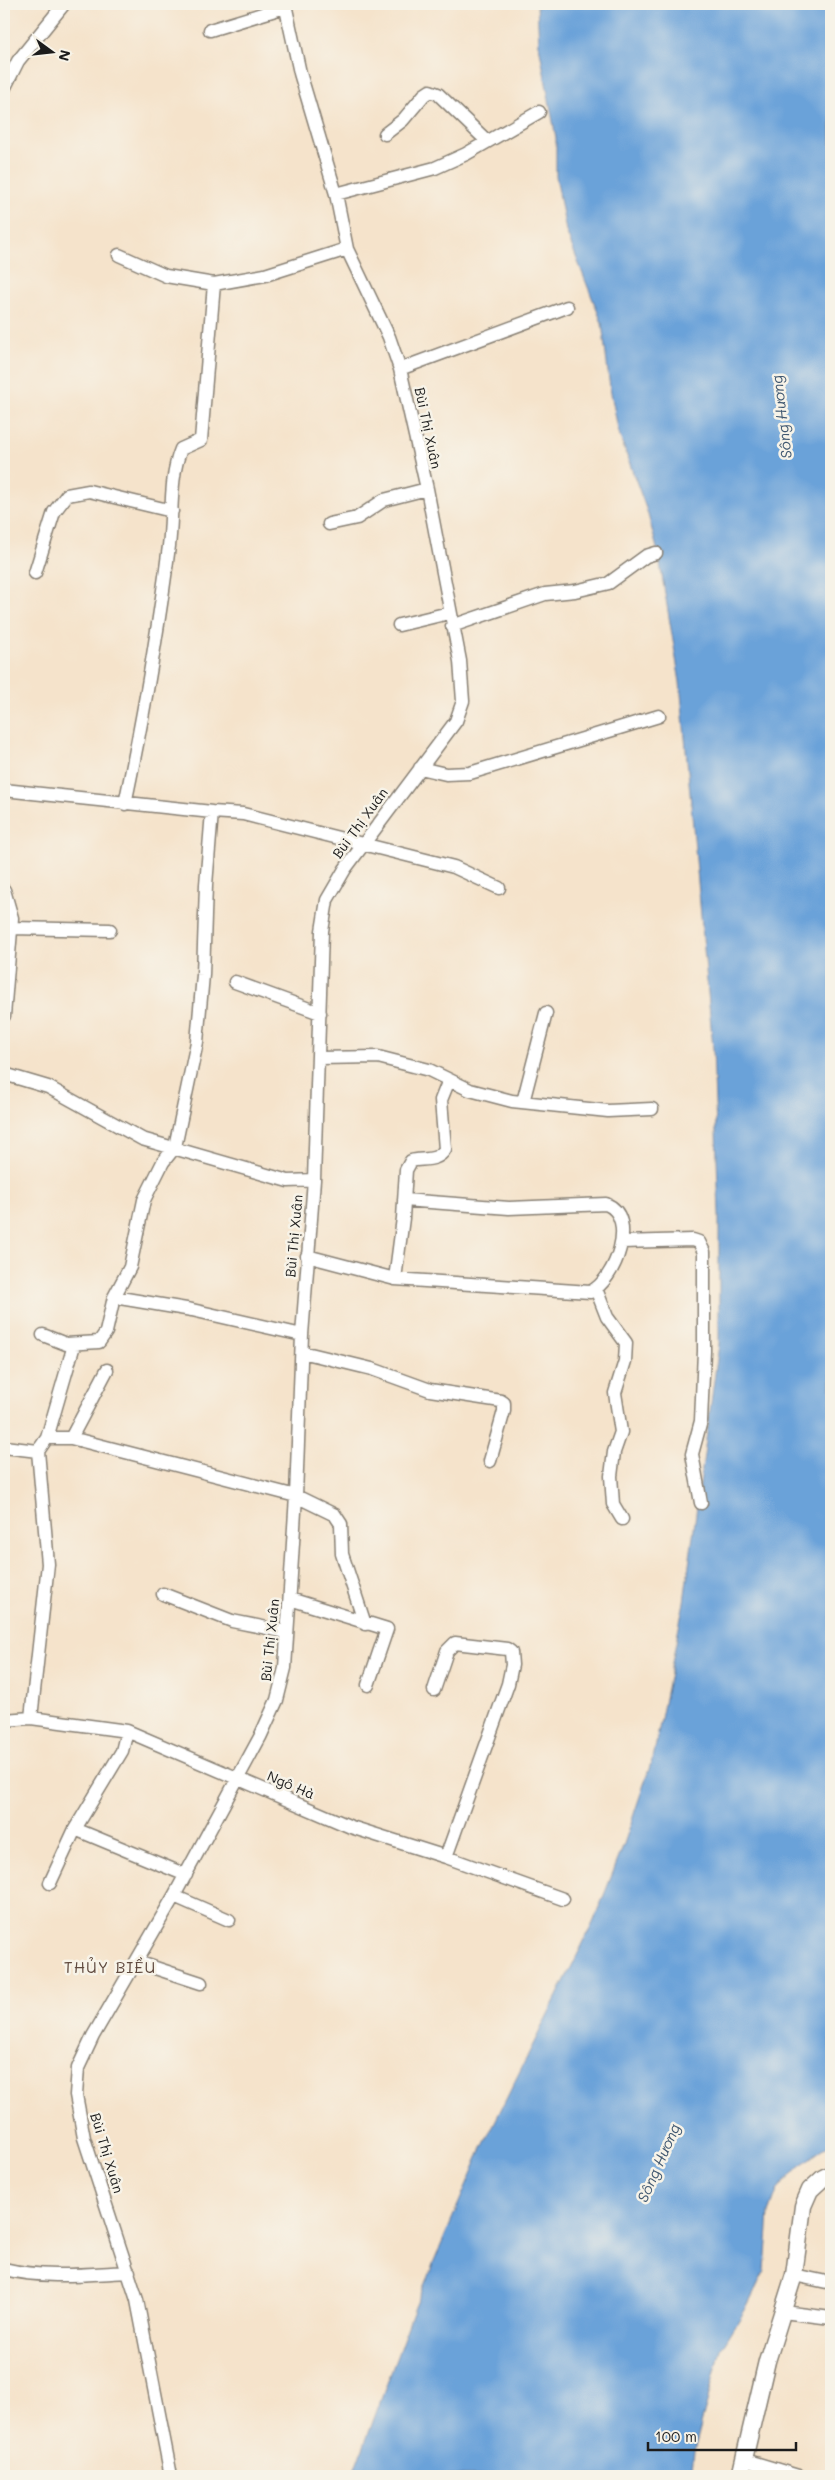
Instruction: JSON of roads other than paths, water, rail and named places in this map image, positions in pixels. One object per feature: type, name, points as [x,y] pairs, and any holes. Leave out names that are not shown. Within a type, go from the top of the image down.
[{"type":"main road","points":[[740,2476],[767,2361],[784,2312],[794,2275],[803,2206],[810,2190],[823,2178],[831,2174]]},
{"type":"street","points":[[4,89],[18,61],[64,4]]},
{"type":"street","points":[[210,30],[285,5]]},
{"type":"street","name":"Bùi Thị Xuân","points":[[171,2476],[129,2272],[84,2138],[76,2095],[78,2068],[93,2036],[137,1962],[238,1779],[277,1700],[285,1668],[290,1599],[302,1335],[314,1180],[322,931],[327,900],[362,845],[456,721],[463,701],[460,661],[449,613],[427,489],[400,370],[389,336],[347,249],[336,194],[300,73],[285,5]]},
{"type":"street","points":[[385,134],[403,120],[424,95],[430,91],[438,94],[487,141]]},
{"type":"street","points":[[336,194],[435,168],[539,112]]},
{"type":"street","points":[[120,255],[166,276],[214,284],[265,275],[347,249]]},
{"type":"street","points":[[125,804],[145,709],[169,544],[176,462],[181,449],[200,440],[214,284]]},
{"type":"street","points":[[400,370],[567,307]]},
{"type":"street","points":[[329,524],[356,518],[384,500],[427,489]]},
{"type":"street","points":[[35,573],[54,512],[67,495],[89,491],[172,511]]},
{"type":"street","points":[[452,626],[545,594],[575,591],[609,583],[646,556],[656,553]]},
{"type":"street","points":[[399,625],[449,613]]},
{"type":"street","points":[[420,768],[446,774],[470,773],[659,716]]},
{"type":"street","points":[[4,793],[243,814],[454,867],[499,888]]},
{"type":"street","points":[[43,1335],[59,1342],[74,1345],[99,1342],[110,1320],[114,1297],[130,1266],[144,1200],[163,1162],[175,1146],[197,1042],[203,976],[206,885],[212,812]]},
{"type":"street","points":[[4,890],[9,921],[4,1016]]},
{"type":"street","points":[[9,921],[110,930]]},
{"type":"street","points":[[235,982],[320,1013]]},
{"type":"street","points":[[523,1102],[546,1013]]},
{"type":"street","points":[[318,1058],[378,1057],[429,1070],[490,1096],[523,1102],[608,1111],[652,1109]]},
{"type":"street","points":[[4,1074],[48,1087],[142,1139],[175,1146],[288,1181],[314,1180]]},
{"type":"street","points":[[395,1279],[408,1164],[417,1159],[432,1159],[445,1149],[440,1100],[449,1080]]},
{"type":"street","points":[[308,1256],[395,1279],[578,1292],[596,1289],[611,1268],[622,1242],[620,1215],[613,1207],[606,1204],[509,1208],[404,1200]]},
{"type":"street","points":[[622,1242],[693,1240],[699,1242],[704,1252],[704,1351],[701,1421],[692,1454],[701,1503]]},
{"type":"street","points":[[596,1289],[607,1317],[626,1343],[625,1361],[615,1393],[621,1432],[614,1452],[611,1476],[613,1504],[622,1519]]},
{"type":"street","points":[[114,1297],[192,1310],[302,1335]]},
{"type":"street","points":[[31,1718],[48,1564],[38,1451],[47,1438],[74,1345]]},
{"type":"street","points":[[302,1352],[372,1369],[430,1390],[500,1401],[504,1404],[504,1411],[490,1461]]},
{"type":"street","points":[[71,1438],[107,1370]]},
{"type":"street","points":[[47,1438],[71,1438],[296,1496],[335,1515],[341,1524],[342,1554],[365,1624]]},
{"type":"street","points":[[4,1447],[38,1451]]},
{"type":"street","points":[[163,1594],[232,1621],[287,1632]]},
{"type":"street","points":[[290,1599],[365,1624],[385,1628],[388,1631],[368,1685]]},
{"type":"street","points":[[434,1690],[447,1651],[455,1643],[507,1649],[511,1652],[512,1666],[508,1684],[446,1857]]},
{"type":"street","name":"Ngô Hà","points":[[4,1720],[31,1718],[127,1731],[351,1827],[446,1857],[563,1899]]},
{"type":"street","points":[[50,1883],[75,1829],[122,1751],[127,1731]]},
{"type":"street","points":[[75,1829],[186,1875]]},
{"type":"street","points":[[174,1896],[229,1920]]},
{"type":"street","points":[[137,1962],[200,1983]]},
{"type":"street","points":[[4,2269],[25,2274],[70,2276],[129,2272]]},
{"type":"street","points":[[794,2275],[831,2282]]},
{"type":"street","points":[[784,2312],[831,2318]]},
{"type":"street","points":[[745,2460],[798,2476]]},
{"type":"water","name":"Sông Hương","points":[[537,4],[831,4],[831,2143],[798,2167],[777,2191],[769,2213],[765,2270],[745,2310],[721,2349],[694,2451],[691,2476],[353,2476],[415,2307],[482,2148],[593,1923],[623,1847],[654,1754],[684,1602],[719,1344],[719,1214],[713,1048],[680,682],[658,552],[647,511],[619,434],[610,388],[602,323],[566,231],[556,176],[556,138],[539,45]]},
{"type":"district","name":"THỦY BIỀU","points":[[110,1967]]}]
